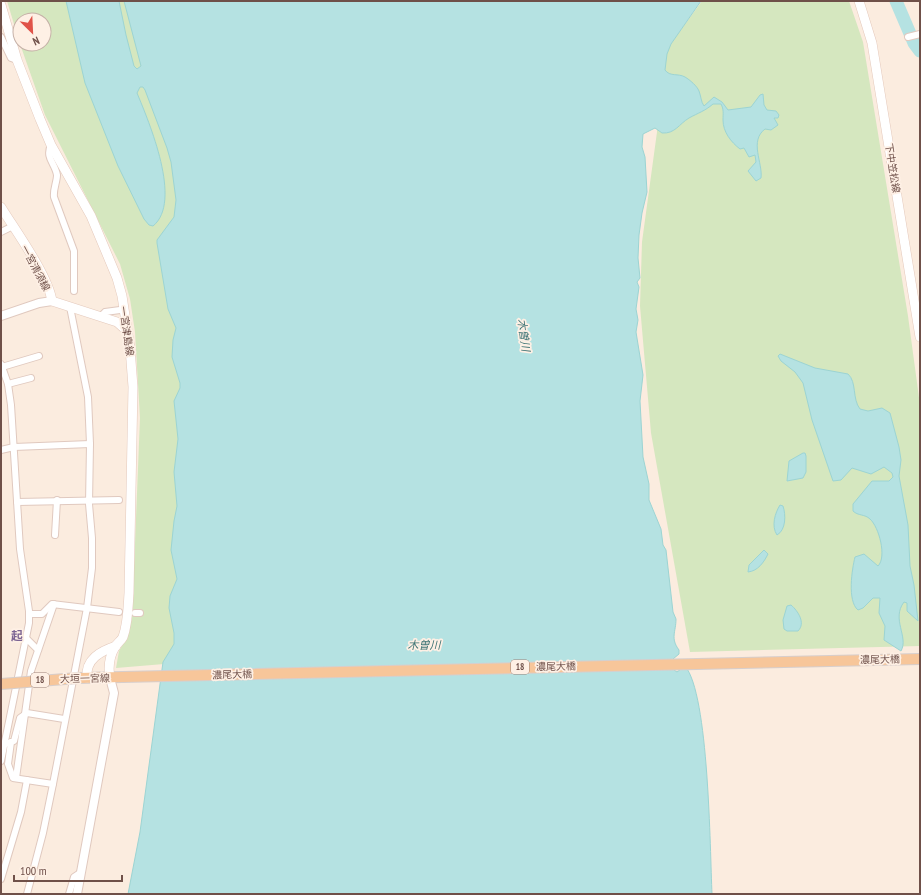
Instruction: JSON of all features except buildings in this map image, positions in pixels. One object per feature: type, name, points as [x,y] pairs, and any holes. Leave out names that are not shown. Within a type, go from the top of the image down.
[{"type":"main road","name":"下中笠松線","points":[[859,1],[872,43],[920,337]]},
{"type":"main road","name":"一宮津島線","points":[[1,5],[18,60],[51,145],[91,216],[117,278],[125,312],[133,387],[129,593],[125,628],[122,639],[116,646],[108,667],[110,678]]},
{"type":"main road","name":"一宮清須線","points":[[1,207],[45,281],[52,301],[117,322],[127,331]]},
{"type":"main road","points":[[82,678],[95,656],[102,651],[116,646]]},
{"type":"main road","name":"濃尾大橋","points":[[121,677],[920,659]]},
{"type":"main road","name":"大垣一宮線","points":[[1,684],[82,678],[121,677]]},
{"type":"street","points":[[908,36],[919,34]]},
{"type":"street","points":[[1,37],[11,58],[18,60]]},
{"type":"street","points":[[51,145],[48,151],[49,157],[57,173],[53,191],[54,197],[74,251],[74,291]]},
{"type":"street","points":[[1,232],[13,226]]},
{"type":"street","points":[[1,316],[39,303],[52,301]]},
{"type":"street","points":[[27,894],[43,833],[64,719],[87,608],[92,553],[89,500],[90,444],[88,397],[70,307]]},
{"type":"street","points":[[102,316],[105,312],[120,310]]},
{"type":"street","points":[[1,761],[3,745],[13,710],[29,614],[20,549],[14,447],[8,384],[2,365],[39,356]]},
{"type":"street","points":[[8,384],[31,378]]},
{"type":"street","points":[[1,450],[14,447],[90,444]]},
{"type":"street","points":[[17,502],[57,500],[119,500]]},
{"type":"street","points":[[55,535],[57,500]]},
{"type":"street","points":[[29,614],[42,614],[52,604],[119,612]]},
{"type":"street","points":[[16,778],[31,671],[54,604]]},
{"type":"street","points":[[26,638],[38,650]]},
{"type":"street","points":[[76,894],[114,693],[110,678]]},
{"type":"street","points":[[3,745],[14,741],[20,718],[27,713],[64,719]]},
{"type":"street","points":[[11,742],[8,764],[13,778],[53,784]]},
{"type":"street","points":[[1,879],[21,812],[26,780]]},
{"type":"street","points":[[69,894],[74,877],[80,873]]},
{"type":"green space","points":[[7,1],[127,1],[145,61],[135,89],[140,86],[147,88],[177,153],[181,354],[182,565],[175,644],[164,664],[116,668],[119,651],[127,637],[132,619],[140,418],[135,332],[130,299],[120,264],[45,115],[23,52],[52,52],[52,12],[12,12],[12,18]]},
{"type":"green space","points":[[702,1],[849,1],[863,42],[908,316],[920,405],[920,646],[690,652],[651,433],[640,306],[642,242],[657,132],[663,54]]},
{"type":"water","name":"木曽川","points":[[66,1],[119,1],[134,66],[137,69],[141,66],[124,1],[701,1],[671,44],[667,54],[665,70],[669,73],[685,77],[693,83],[699,91],[704,106],[714,97],[722,102],[728,110],[751,107],[760,95],[763,94],[764,105],[767,110],[776,111],[779,115],[778,118],[774,118],[778,125],[771,130],[765,129],[760,134],[757,146],[761,178],[756,181],[748,171],[756,162],[755,155],[749,157],[744,148],[740,149],[728,136],[724,129],[723,110],[721,104],[713,104],[689,118],[670,132],[662,133],[655,128],[643,134],[642,147],[645,157],[647,192],[639,235],[638,258],[640,278],[637,282],[639,287],[636,309],[638,320],[636,332],[643,375],[640,401],[643,457],[649,484],[649,500],[661,529],[663,545],[666,550],[673,612],[676,619],[674,638],[676,646],[679,650],[679,654],[673,659],[674,670],[677,672],[685,666],[693,682],[699,707],[707,774],[712,894],[128,894],[140,832],[163,662],[174,644],[174,633],[169,608],[170,596],[177,579],[171,550],[177,506],[174,472],[178,439],[174,401],[180,388],[180,383],[172,357],[173,340],[176,328],[168,309],[157,240],[174,217],[176,200],[171,162],[167,148],[145,90],[143,87],[140,87],[137,93],[149,123],[161,161],[165,199],[161,215],[153,226],[149,225],[144,219],[118,166],[85,83]]},
{"type":"water","points":[[780,354],[815,368],[848,374],[853,381],[856,400],[860,409],[868,411],[882,408],[890,413],[901,460],[899,476],[908,525],[910,566],[914,585],[918,621],[907,611],[907,603],[904,602],[900,608],[899,615],[903,640],[901,651],[884,640],[885,626],[879,613],[880,598],[873,598],[863,608],[858,610],[852,600],[851,592],[855,557],[864,554],[878,566],[881,562],[882,556],[881,542],[876,528],[868,517],[857,514],[853,511],[853,504],[872,481],[889,481],[893,477],[892,473],[884,467],[871,474],[852,468],[841,480],[833,481],[812,420],[803,383],[795,372],[781,361],[778,356]]},
{"type":"water","points":[[805,453],[806,456],[806,472],[803,478],[787,481],[789,461]]},
{"type":"water","points":[[780,505],[783,506],[785,518],[784,526],[777,535],[774,528],[774,520]]},
{"type":"water","points":[[764,550],[768,554],[763,563],[755,570],[748,572],[749,565]]},
{"type":"water","points":[[791,605],[800,617],[801,624],[798,631],[787,631],[784,629],[783,620],[787,606]]},
{"type":"waterway","points":[[896,1],[914,43],[920,51]]},
{"type":"district","name":"起","points":[[17,636]]}]
